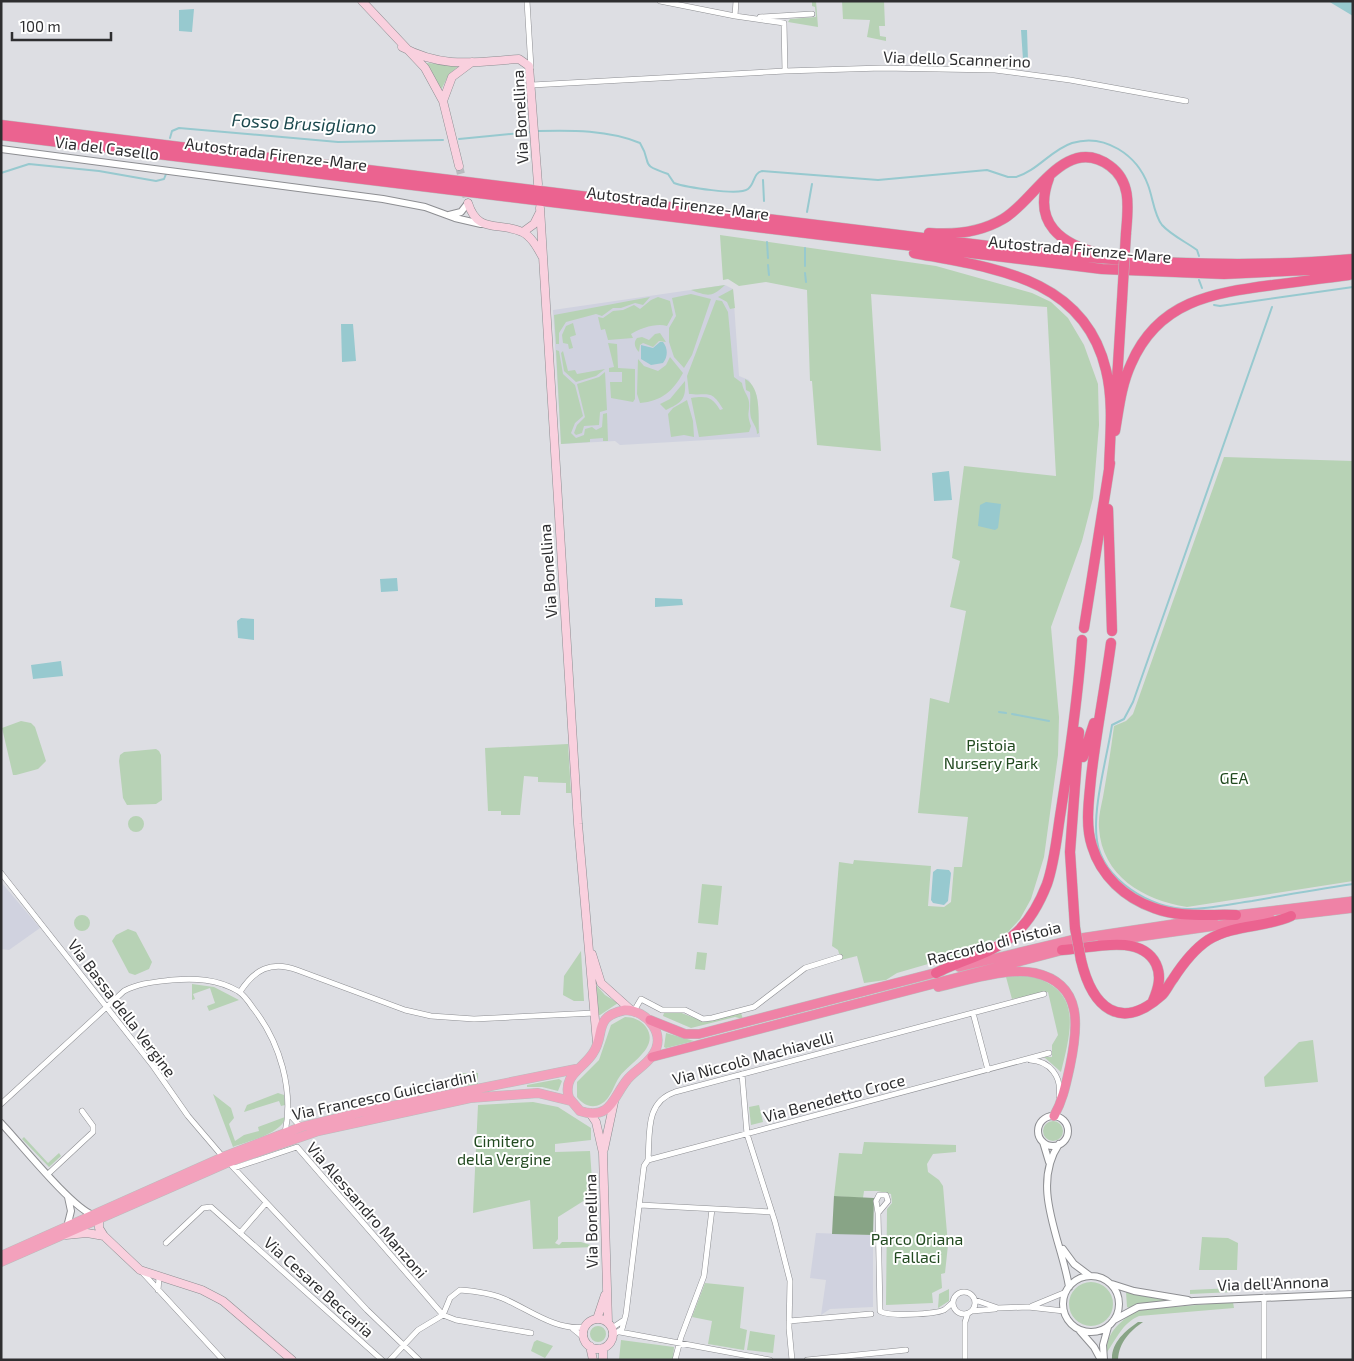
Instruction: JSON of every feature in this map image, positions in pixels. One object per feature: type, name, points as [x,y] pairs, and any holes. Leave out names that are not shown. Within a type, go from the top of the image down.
[{"type":"highway","name":"Autostrada Firenze-Mare","points":[[1,125],[832,232],[1102,269],[1224,274],[1353,268]]},
{"type":"highway","name":"Autostrada Firenze-Mare","points":[[1,135],[832,232],[1054,254],[1148,261],[1260,264],[1353,259]]},
{"type":"highway","points":[[832,232],[934,234],[973,231],[996,223],[1012,213],[1051,174],[1062,165],[1079,158],[1092,158],[1110,166],[1122,179],[1127,192],[1126,233],[1110,469],[1084,628]]},
{"type":"highway","points":[[1051,174],[1044,193],[1043,208],[1047,220],[1057,233],[1084,249],[1148,261]]},
{"type":"highway","points":[[832,232],[1013,275],[1041,285],[1068,304],[1092,334],[1106,371],[1110,399],[1110,469]]},
{"type":"highway","points":[[1110,469],[1120,400],[1131,364],[1148,336],[1168,316],[1189,303],[1216,293],[1353,274]]},
{"type":"highway","points":[[1108,488],[1112,631]]},
{"type":"highway","points":[[1082,640],[1078,698],[1077,780],[1070,852],[1075,928],[1081,960],[1090,989],[1099,1002],[1108,1009],[1118,1013],[1132,1013],[1163,994],[1193,953],[1209,940],[1230,930],[1277,922],[1291,916]]},
{"type":"highway","points":[[1111,643],[1101,704],[1088,822],[1092,846],[1102,869],[1124,893],[1155,909],[1187,915],[1236,916]]},
{"type":"highway","points":[[936,973],[954,964],[984,954],[1002,944],[1024,924],[1040,901],[1052,864],[1078,698]]},
{"type":"highway","points":[[1077,780],[1086,744],[1101,704]]},
{"type":"highway","name":"Raccordo di Pistoia","points":[[650,1020],[685,1034],[703,1033],[1074,939],[1353,901]]},
{"type":"highway","name":"Raccordo di Pistoia","points":[[652,1057],[1062,950],[1137,936],[1353,908]]},
{"type":"highway","points":[[1062,950],[1114,945],[1132,947],[1143,951],[1154,960],[1159,973],[1159,984],[1152,1002]]},
{"type":"highway","points":[[888,994],[1016,972],[1034,973],[1059,984],[1071,1000],[1076,1026],[1062,1100],[1052,1116]]},
{"type":"main road","points":[[362,1],[402,47],[429,73],[443,101],[459,166]]},
{"type":"main road","points":[[402,47],[434,60],[472,62],[520,59],[531,69]]},
{"type":"main road","points":[[443,101],[452,77],[472,62]]},
{"type":"main road","name":"Via Bonellina","points":[[531,69],[538,184]]},
{"type":"main road","points":[[468,203],[473,215],[481,224]]},
{"type":"main road","name":"Via Bonellina","points":[[522,232],[534,224],[540,209],[587,933],[597,1045]]},
{"type":"main road","name":"Via del Casello","points":[[481,224],[522,232]]},
{"type":"main road","points":[[522,232],[536,245],[542,257]]},
{"type":"main road","name":"Via Bonellina","points":[[587,933],[601,984],[632,1010]]},
{"type":"main road","points":[[571,1102],[568,1085],[576,1069],[590,1058],[597,1045],[601,1026],[605,1019],[616,1012],[632,1010],[650,1020],[656,1030],[657,1040],[652,1057],[626,1080],[614,1102],[604,1110],[590,1112]]},
{"type":"main road","name":"Via Francesco Guicciardini","points":[[229,1162],[285,1133],[301,1127],[362,1112],[576,1069]]},
{"type":"main road","name":"Via Francesco Guicciardini","points":[[65,1231],[229,1162],[318,1131],[457,1100],[527,1093],[546,1094],[571,1102],[580,1110],[590,1112]]},
{"type":"main road","name":"Via Bonellina","points":[[603,1153],[614,1102]]},
{"type":"main road","name":"Via Bonellina","points":[[590,1112],[596,1122],[603,1153],[606,1288],[613,1330]]},
{"type":"main road","points":[[96,1217],[100,1231],[104,1236],[140,1270],[159,1278],[202,1290],[224,1302],[292,1360]]},
{"type":"main road","points":[[1,1256],[65,1231],[104,1236]]},
{"type":"main road","points":[[1,1262],[65,1231]]},
{"type":"main road","name":"Via Bonellina","points":[[598,1318],[606,1288]]},
{"type":"main road","points":[[593,1360],[590,1346],[583,1337],[584,1327],[590,1321],[598,1318],[613,1330],[610,1343],[604,1348],[603,1360]]},
{"type":"main road","points":[[590,1346],[604,1348]]},
{"type":"street","name":"Via Bonellina","points":[[527,1],[531,69]]},
{"type":"street","points":[[660,1],[745,18],[784,22],[785,71]]},
{"type":"street","points":[[735,16],[736,1]]},
{"type":"street","points":[[745,18],[812,14]]},
{"type":"street","name":"Via Bonellina","points":[[520,59],[530,49]]},
{"type":"street","name":"Via dello Scannerino","points":[[532,84],[785,71],[917,68],[1009,71],[1186,101]]},
{"type":"street","name":"Via del Casello","points":[[1,149],[346,194],[420,206],[481,224]]},
{"type":"street","points":[[446,215],[458,214],[468,203]]},
{"type":"street","name":"Via Bassa della Vergine","points":[[1,873],[106,1006],[188,1116],[266,1203],[372,1316],[419,1360]]},
{"type":"street","points":[[632,1010],[640,999],[662,1010],[685,1010],[705,1019],[721,1016],[752,1008],[805,968],[840,957]]},
{"type":"street","points":[[240,992],[257,971],[280,966],[292,968],[413,1012],[451,1018],[594,1013]]},
{"type":"street","points":[[1,1104],[124,991],[135,986],[170,980],[207,980],[240,992],[260,1017],[276,1046],[287,1094],[289,1114],[285,1133]]},
{"type":"street","name":"Via Niccolò Machiavelli","points":[[613,1330],[624,1320],[645,1164],[648,1160],[651,1118],[658,1102],[670,1094],[1044,994]]},
{"type":"street","points":[[973,1013],[988,1070]]},
{"type":"street","name":"Via Benedetto Croce","points":[[648,1160],[1049,1053]]},
{"type":"street","points":[[1027,1060],[1046,1064],[1059,1082],[1058,1100],[1052,1116]]},
{"type":"street","points":[[742,1074],[747,1134],[772,1212],[790,1281],[789,1321],[792,1360]]},
{"type":"street","points":[[48,1174],[93,1132],[94,1127],[82,1111]]},
{"type":"street","points":[[289,1114],[301,1127]]},
{"type":"street","points":[[1049,1162],[1059,1144],[1066,1137],[1067,1127],[1062,1119],[1052,1116],[1043,1120],[1038,1134],[1043,1142],[1049,1162],[1049,1208],[1059,1244],[1067,1289],[1063,1302],[1064,1311],[1069,1321],[1080,1330],[1102,1360]]},
{"type":"street","points":[[1,1123],[83,1211],[96,1217]]},
{"type":"street","points":[[1043,1142],[1049,1145],[1059,1144]]},
{"type":"street","name":"Via Alessandro Manzoni","points":[[229,1162],[293,1147],[297,1148],[443,1315]]},
{"type":"street","points":[[65,1231],[71,1211],[68,1196]]},
{"type":"street","points":[[240,1233],[266,1203]]},
{"type":"street","points":[[640,1204],[772,1212]]},
{"type":"street","name":"Via Cesare Beccaria","points":[[166,1244],[205,1207],[213,1208],[382,1360]]},
{"type":"street","points":[[675,1360],[704,1276],[712,1209]]},
{"type":"street","points":[[878,1213],[880,1311],[888,1315],[956,1310]]},
{"type":"street","name":"Via dell'Annona","points":[[1059,1244],[1074,1264],[1090,1276],[1101,1278],[1111,1284],[1134,1291],[1194,1301]]},
{"type":"street","points":[[140,1270],[223,1360]]},
{"type":"street","points":[[1028,1307],[1067,1289],[1078,1279],[1090,1276]]},
{"type":"street","points":[[158,1290],[159,1278]]},
{"type":"street","name":"Via dell'Annona","points":[[1108,1327],[1114,1320],[1120,1303],[1118,1294],[1111,1284]]},
{"type":"street","points":[[390,1360],[422,1327],[443,1315],[452,1295],[463,1290],[498,1296],[540,1317],[569,1327],[583,1337]]},
{"type":"street","points":[[944,1310],[953,1302],[956,1296],[964,1292],[971,1294],[975,1300],[998,1308]]},
{"type":"street","name":"Via dell'Annona","points":[[1114,1320],[1138,1308],[1194,1301],[1353,1294]]},
{"type":"street","points":[[1264,1297],[1264,1360]]},
{"type":"street","points":[[965,1360],[965,1322],[975,1300]]},
{"type":"street","points":[[953,1302],[956,1310],[961,1314],[965,1322]]},
{"type":"street","points":[[961,1314],[998,1308],[1028,1307],[1064,1311]]},
{"type":"street","points":[[789,1321],[872,1314]]},
{"type":"street","points":[[443,1315],[456,1320],[531,1333]]},
{"type":"street","points":[[569,1327],[584,1327]]},
{"type":"street","points":[[1080,1330],[1094,1332],[1108,1327]]},
{"type":"street","points":[[1102,1360],[1103,1345],[1108,1327]]},
{"type":"street","points":[[613,1330],[770,1360]]},
{"type":"street","points":[[806,1360],[906,1350]]},
{"type":"shaded area","points":[[725,285],[733,289],[739,376],[749,380],[757,396],[760,437],[620,445],[615,441],[561,444],[553,310]]},
{"type":"shaded area","points":[[1,882],[40,928],[9,950],[1,949]]},
{"type":"shaded area","points":[[816,1233],[873,1235],[873,1307],[830,1309],[821,1315],[826,1280],[810,1278]]},
{"type":"green space","points":[[812,1],[816,1],[818,27],[788,22],[790,19],[816,17]]},
{"type":"green space","points":[[842,1],[884,1],[885,26],[879,26],[880,36],[886,37],[886,41],[867,37],[870,20],[843,19]]},
{"type":"green space","points":[[426,63],[460,65],[449,74],[441,90]]},
{"type":"green space","name":"Pistoia Nursery Park","points":[[720,235],[936,266],[1032,293],[1051,302],[1068,318],[1084,345],[1098,384],[1099,425],[1093,498],[1082,541],[1051,627],[1059,717],[1058,755],[1044,857],[1031,899],[1020,919],[1007,933],[983,948],[897,973],[886,980],[864,983],[857,956],[841,960],[838,950],[832,946],[839,862],[853,864],[854,860],[931,866],[928,906],[944,907],[951,902],[954,867],[962,867],[968,817],[918,813],[930,698],[949,703],[966,611],[950,607],[960,561],[952,558],[964,466],[1056,476],[1047,307],[871,294],[881,451],[817,445],[812,381],[810,381],[807,290],[766,282],[739,286],[728,279],[723,280]]},
{"type":"green space","points":[[725,285],[709,295],[691,290]]},
{"type":"green space","points":[[733,289],[735,308],[730,309],[727,302],[718,297]]},
{"type":"green space","points":[[691,294],[711,299],[692,355],[684,368],[674,357],[669,342],[669,328],[676,316],[672,298]]},
{"type":"green space","points":[[650,297],[643,305],[635,303],[621,308],[613,308],[602,316],[596,314],[566,322],[559,333],[559,344],[556,344],[554,315]]},
{"type":"green space","points":[[658,297],[670,301],[673,315],[667,326],[658,325],[644,328],[631,334],[633,338],[608,340],[605,329],[601,330],[598,317],[603,318],[613,311],[623,310],[634,305],[640,309]]},
{"type":"green space","points":[[716,300],[722,301],[728,312],[734,377],[742,383],[748,400],[748,415],[751,426],[749,432],[699,437],[691,398],[708,398],[720,410],[723,409],[712,396],[689,394],[687,376]]},
{"type":"green space","points":[[573,323],[576,335],[570,337],[573,348],[569,349],[568,344],[563,343],[562,335],[566,326]]},
{"type":"green space","points":[[660,333],[666,342],[659,341],[653,347],[643,343],[640,345],[639,352],[635,344],[637,338],[642,337],[649,340],[655,334]]},
{"type":"green space","points":[[608,343],[617,344],[618,368],[635,369],[635,399],[633,402],[611,398],[610,382],[622,382],[622,372],[609,372],[609,368],[614,367]]},
{"type":"green space","points":[[556,350],[559,351],[563,374],[575,385],[583,416],[575,423],[571,433],[576,438],[584,435],[585,429],[592,427],[596,430],[602,427],[603,414],[607,413],[608,441],[603,441],[603,438],[590,439],[590,442],[561,444]]},
{"type":"green space","points":[[563,351],[568,371],[575,370],[577,374],[605,369],[596,376],[576,382],[564,371],[561,353]]},
{"type":"green space","points":[[670,357],[683,373],[666,394],[655,400],[640,403],[637,394],[638,359],[644,366],[658,371],[666,365]]},
{"type":"green space","points":[[605,372],[607,410],[600,412],[599,425],[584,426],[582,433],[576,435],[574,433],[577,425],[585,417],[577,384],[599,377]]},
{"type":"green space","points":[[745,379],[750,383],[757,396],[759,433],[757,434],[756,427],[751,418],[750,392],[746,390]]},
{"type":"green space","points":[[685,381],[685,392],[682,400],[666,410],[660,404],[670,399]]},
{"type":"green space","points":[[687,400],[693,421],[694,437],[684,435],[671,437],[668,414],[673,408]]},
{"type":"green space","name":"GEA","points":[[1224,457],[1353,461],[1353,881],[1187,907],[1155,898],[1141,892],[1128,883],[1108,860],[1102,845],[1099,820],[1114,726],[1126,721],[1133,714]]},
{"type":"green space","points":[[21,721],[31,723],[35,727],[46,761],[38,769],[13,775],[2,728]]},
{"type":"green space","points":[[568,744],[571,793],[566,793],[566,783],[538,782],[538,777],[524,776],[520,815],[501,815],[501,811],[488,811],[485,748]]},
{"type":"green space","points":[[156,749],[161,755],[162,800],[156,804],[127,805],[123,798],[120,755],[124,752]]},
{"type":"green space","points":[[136,816],[144,824],[136,832],[128,824]]},
{"type":"green space","points":[[702,884],[722,886],[718,925],[698,923]]},
{"type":"green space","points":[[82,915],[90,923],[82,931],[74,923]]},
{"type":"green space","points":[[128,929],[136,932],[152,962],[149,969],[135,975],[129,973],[112,941],[116,935]]},
{"type":"green space","points":[[581,951],[584,1001],[574,1001],[563,995],[564,976]]},
{"type":"green space","points":[[697,952],[707,953],[705,970],[695,969]]},
{"type":"green space","points":[[1026,975],[1044,981],[1057,989],[1065,1000],[1069,1012],[1070,1025],[1061,1072],[1044,1057],[1052,1057],[1052,1045],[1058,1035],[1048,992],[1012,999],[1006,977]]},
{"type":"green space","points":[[192,984],[214,987],[239,1000],[209,1011],[207,1006],[215,1003],[210,988],[193,994],[195,999],[192,1000]]},
{"type":"green space","points":[[597,986],[605,995],[618,1003],[600,1015],[598,1015],[594,987]]},
{"type":"green space","points":[[679,1012],[705,1022],[741,1013],[743,1019],[735,1017],[691,1028],[663,1016],[664,1013]]},
{"type":"green space","points":[[625,1017],[637,1019],[646,1027],[649,1034],[647,1048],[620,1076],[604,1102],[594,1106],[585,1104],[577,1097],[577,1082],[599,1060],[611,1025]]},
{"type":"green space","points":[[666,1033],[694,1041],[666,1048],[664,1047]]},
{"type":"green space","points":[[1313,1040],[1318,1082],[1265,1087],[1264,1077],[1299,1042]]},
{"type":"green space","points":[[454,1073],[478,1073],[478,1084],[456,1087],[453,1083]]},
{"type":"green space","points":[[559,1079],[562,1081],[558,1091],[542,1087],[527,1087],[527,1085]]},
{"type":"green space","points":[[278,1093],[284,1095],[285,1105],[281,1106],[279,1101],[244,1112],[247,1105]]},
{"type":"green space","points":[[213,1094],[231,1108],[234,1118],[229,1124],[235,1141],[244,1135],[259,1131],[258,1127],[285,1117],[283,1123],[264,1136],[233,1147]]},
{"type":"green space","name":"Cimitero della Vergine","points":[[533,1102],[558,1107],[591,1128],[591,1140],[555,1144],[555,1152],[590,1151],[593,1195],[558,1217],[558,1239],[555,1243],[559,1245],[562,1242],[581,1242],[597,1247],[533,1249],[530,1200],[473,1213],[478,1105]]},
{"type":"green space","points":[[759,1105],[763,1122],[751,1125],[749,1107]]},
{"type":"green space","points":[[1053,1121],[1060,1124],[1063,1131],[1060,1138],[1053,1141],[1046,1138],[1043,1131],[1046,1124]]},
{"type":"green space","points":[[24,1137],[48,1163],[59,1153],[61,1156],[49,1167],[22,1139]]},
{"type":"green space","name":"Parco Oriana Fallaci","points":[[864,1142],[956,1145],[956,1152],[933,1154],[927,1164],[928,1172],[939,1180],[943,1186],[948,1245],[945,1273],[941,1274],[942,1288],[932,1293],[933,1303],[886,1305],[887,1209],[892,1203],[891,1194],[864,1191],[863,1198],[834,1196],[839,1153],[862,1154]]},
{"type":"green space","points":[[834,1196],[874,1198],[873,1235],[832,1234]]},
{"type":"green space","points":[[1202,1237],[1228,1238],[1238,1243],[1237,1270],[1199,1270]]},
{"type":"green space","points":[[1095,1282],[1107,1288],[1112,1295],[1112,1313],[1107,1320],[1100,1325],[1087,1326],[1079,1323],[1072,1316],[1069,1300],[1072,1292],[1079,1285]]},
{"type":"green space","points":[[705,1283],[744,1287],[740,1328],[747,1330],[744,1350],[708,1344],[712,1321],[692,1317]]},
{"type":"green space","points":[[1233,1288],[1233,1292],[1190,1294],[1190,1290]]},
{"type":"green space","points":[[949,1289],[949,1301],[938,1308],[939,1294]]},
{"type":"green space","points":[[1126,1292],[1175,1301],[1143,1304],[1129,1308],[1127,1307]]},
{"type":"green space","points":[[1233,1302],[1234,1308],[1139,1316],[1124,1327],[1107,1352],[1107,1345],[1112,1333],[1120,1323],[1137,1310]]},
{"type":"green space","points":[[1138,1322],[1143,1322],[1123,1342],[1118,1360],[1112,1360],[1116,1343],[1128,1329]]},
{"type":"green space","points":[[595,1326],[601,1326],[606,1331],[604,1340],[595,1342],[590,1337],[590,1331]]},
{"type":"green space","points":[[750,1331],[775,1335],[773,1353],[747,1350]]},
{"type":"green space","points":[[537,1340],[553,1346],[545,1358],[531,1351],[534,1342]]},
{"type":"green space","points":[[621,1340],[674,1347],[673,1360],[619,1360]]},
{"type":"water","points":[[1328,1],[1353,1],[1353,16]]},
{"type":"water","points":[[194,9],[192,32],[179,31],[179,10]]},
{"type":"water","points":[[1021,30],[1027,30],[1028,60],[1023,60]]},
{"type":"water","points":[[341,324],[353,324],[356,361],[342,362]]},
{"type":"water","points":[[660,342],[665,344],[667,350],[663,363],[651,365],[641,359],[641,345],[653,348]]},
{"type":"water","points":[[949,471],[952,500],[934,501],[932,473]]},
{"type":"water","points":[[986,502],[1001,504],[998,528],[995,530],[978,526],[980,505]]},
{"type":"water","points":[[397,578],[398,591],[381,592],[380,579]]},
{"type":"water","points":[[655,598],[682,599],[683,605],[655,607]]},
{"type":"water","points":[[241,618],[254,619],[254,640],[238,638],[237,621]]},
{"type":"water","points":[[61,661],[63,676],[33,679],[31,665]]},
{"type":"water","points":[[937,869],[949,870],[951,873],[948,901],[944,905],[933,903],[931,900],[933,872]]},
{"type":"waterway","name":"Fosso Brusigliano","points":[[170,138],[172,131],[179,128],[338,142],[443,140]]},
{"type":"waterway","name":"Fosso Brusigliano","points":[[538,131],[603,133],[628,139],[640,143],[649,165],[668,174],[674,183],[700,189],[734,192],[748,189],[757,174],[762,171],[878,180],[987,170],[1008,177],[1016,177],[1031,170],[1064,146],[1084,141],[1096,141],[1118,149],[1136,164],[1148,185],[1159,221],[1166,229],[1197,250],[1199,256]]},
{"type":"waterway","name":"Fosso Brusigliano","points":[[459,139],[531,132]]},
{"type":"waterway","name":"Fosso Brusigliano","points":[[1,173],[29,164],[99,171],[156,181],[164,179],[166,174]]},
{"type":"waterway","points":[[763,180],[764,201]]},
{"type":"waterway","points":[[807,212],[812,184]]},
{"type":"waterway","points":[[767,242],[768,258]]},
{"type":"waterway","points":[[805,248],[805,266]]},
{"type":"waterway","points":[[768,265],[769,275]]},
{"type":"waterway","points":[[805,273],[806,282]]},
{"type":"waterway","name":"Fosso Brusigliano","points":[[1199,280],[1202,288]]},
{"type":"waterway","name":"Fosso Brusigliano","points":[[1214,305],[1220,306],[1353,287]]},
{"type":"waterway","points":[[1272,307],[1133,702],[1124,719],[1112,725],[1098,799],[1097,841],[1101,855],[1119,880],[1145,898],[1174,908],[1212,907],[1353,884]]},
{"type":"waterway","points":[[999,712],[1006,713]]},
{"type":"waterway","points":[[1012,714],[1049,721]]},
{"type":"tunnel","points":[[459,166],[468,203]]}]
